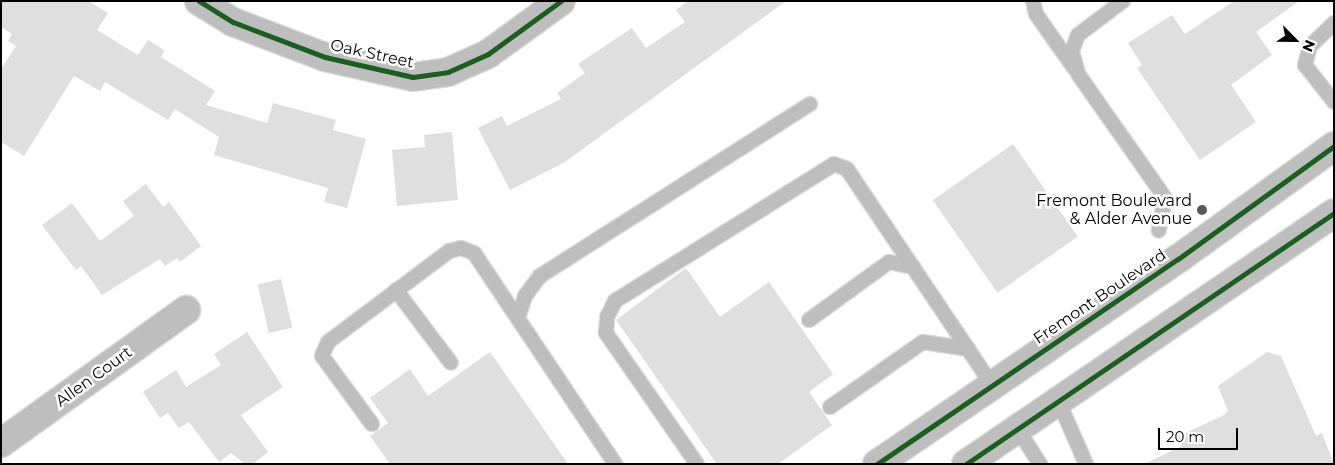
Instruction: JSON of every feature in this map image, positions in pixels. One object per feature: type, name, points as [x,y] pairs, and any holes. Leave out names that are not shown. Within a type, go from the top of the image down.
[{"type":"main road","name":"Oak Street","points":[[199,1],[233,22],[324,57],[413,77],[448,72],[488,54],[561,1]]},
{"type":"main road","name":"Fremont Boulevard","points":[[877,464],[1334,146]]},
{"type":"main road","points":[[966,464],[1334,213]]},
{"type":"main road","name":"Allen Court","points":[[1,443],[186,310]]},
{"type":"lane","points":[[1033,1],[1036,14],[1165,198],[1159,230]]},
{"type":"lane","points":[[1078,74],[1072,50],[1078,35],[1123,1]]},
{"type":"lane","points":[[1334,23],[1310,46],[1305,65],[1334,102]]},
{"type":"lane","points":[[518,318],[525,296],[540,276],[810,104]]},
{"type":"lane","points":[[697,464],[606,333],[615,301],[834,164],[847,169],[992,385]]},
{"type":"lane","points":[[372,424],[322,356],[328,342],[449,251],[461,248],[474,253],[615,464]]},
{"type":"lane","points":[[809,320],[889,262],[912,267]]},
{"type":"lane","points":[[396,290],[451,363]]},
{"type":"lane","points":[[830,407],[923,342],[968,349]]},
{"type":"lane","points":[[1058,400],[1086,464]]},
{"type":"lane","points":[[1017,428],[1040,464]]},
{"type":"building","points":[[1,1],[88,1],[108,13],[97,30],[138,55],[148,40],[165,51],[161,57],[215,91],[206,105],[267,123],[273,103],[336,120],[333,130],[366,139],[347,208],[324,202],[328,188],[214,155],[219,137],[175,109],[168,120],[105,82],[100,91],[74,76],[24,156],[1,142],[1,69],[16,46],[8,41],[12,34],[1,27]]},
{"type":"building","points":[[688,1],[786,1],[565,162],[510,190],[478,128],[502,116],[507,126],[561,99],[557,93],[585,73],[578,64],[632,28],[646,48],[685,22],[676,10]]},
{"type":"building","points":[[1234,1],[1299,1],[1256,32],[1272,55],[1231,85],[1256,122],[1200,160],[1137,68],[1142,65],[1128,43],[1172,15],[1185,34]]},
{"type":"building","points":[[452,132],[458,200],[397,206],[392,150],[425,147],[424,135]]},
{"type":"building","points":[[1013,144],[1078,237],[998,293],[933,200]]},
{"type":"building","points":[[146,184],[163,207],[169,202],[201,246],[180,262],[177,258],[165,266],[160,259],[102,295],[81,266],[76,270],[42,225],[72,203],[100,241],[134,216],[123,201]]},
{"type":"building","points":[[686,268],[720,317],[769,282],[833,374],[809,392],[832,425],[778,464],[717,464],[616,320]]},
{"type":"building","points":[[281,279],[292,328],[269,333],[258,284]]},
{"type":"building","points":[[247,332],[283,387],[241,415],[268,452],[253,464],[245,464],[231,453],[219,462],[189,422],[179,428],[168,413],[160,418],[143,392],[176,370],[186,387],[221,365],[214,354]]},
{"type":"building","points":[[490,352],[568,464],[390,464],[370,436],[388,423],[370,398],[410,369],[428,396]]},
{"type":"building","points":[[1267,352],[1281,356],[1316,436],[1322,433],[1334,464],[1144,464],[1182,446],[1177,437],[1224,415],[1228,411],[1218,386]]},
{"type":"cycle path","points":[[199,1],[233,22],[325,57],[413,77],[448,72],[488,54],[561,1]]},
{"type":"cycle path","points":[[877,464],[1178,259],[1334,146]]},
{"type":"cycle path","points":[[966,464],[1334,213]]},
{"type":"place","name":"Fremont Boulevard & Alder Avenue","points":[[1202,210]]}]
